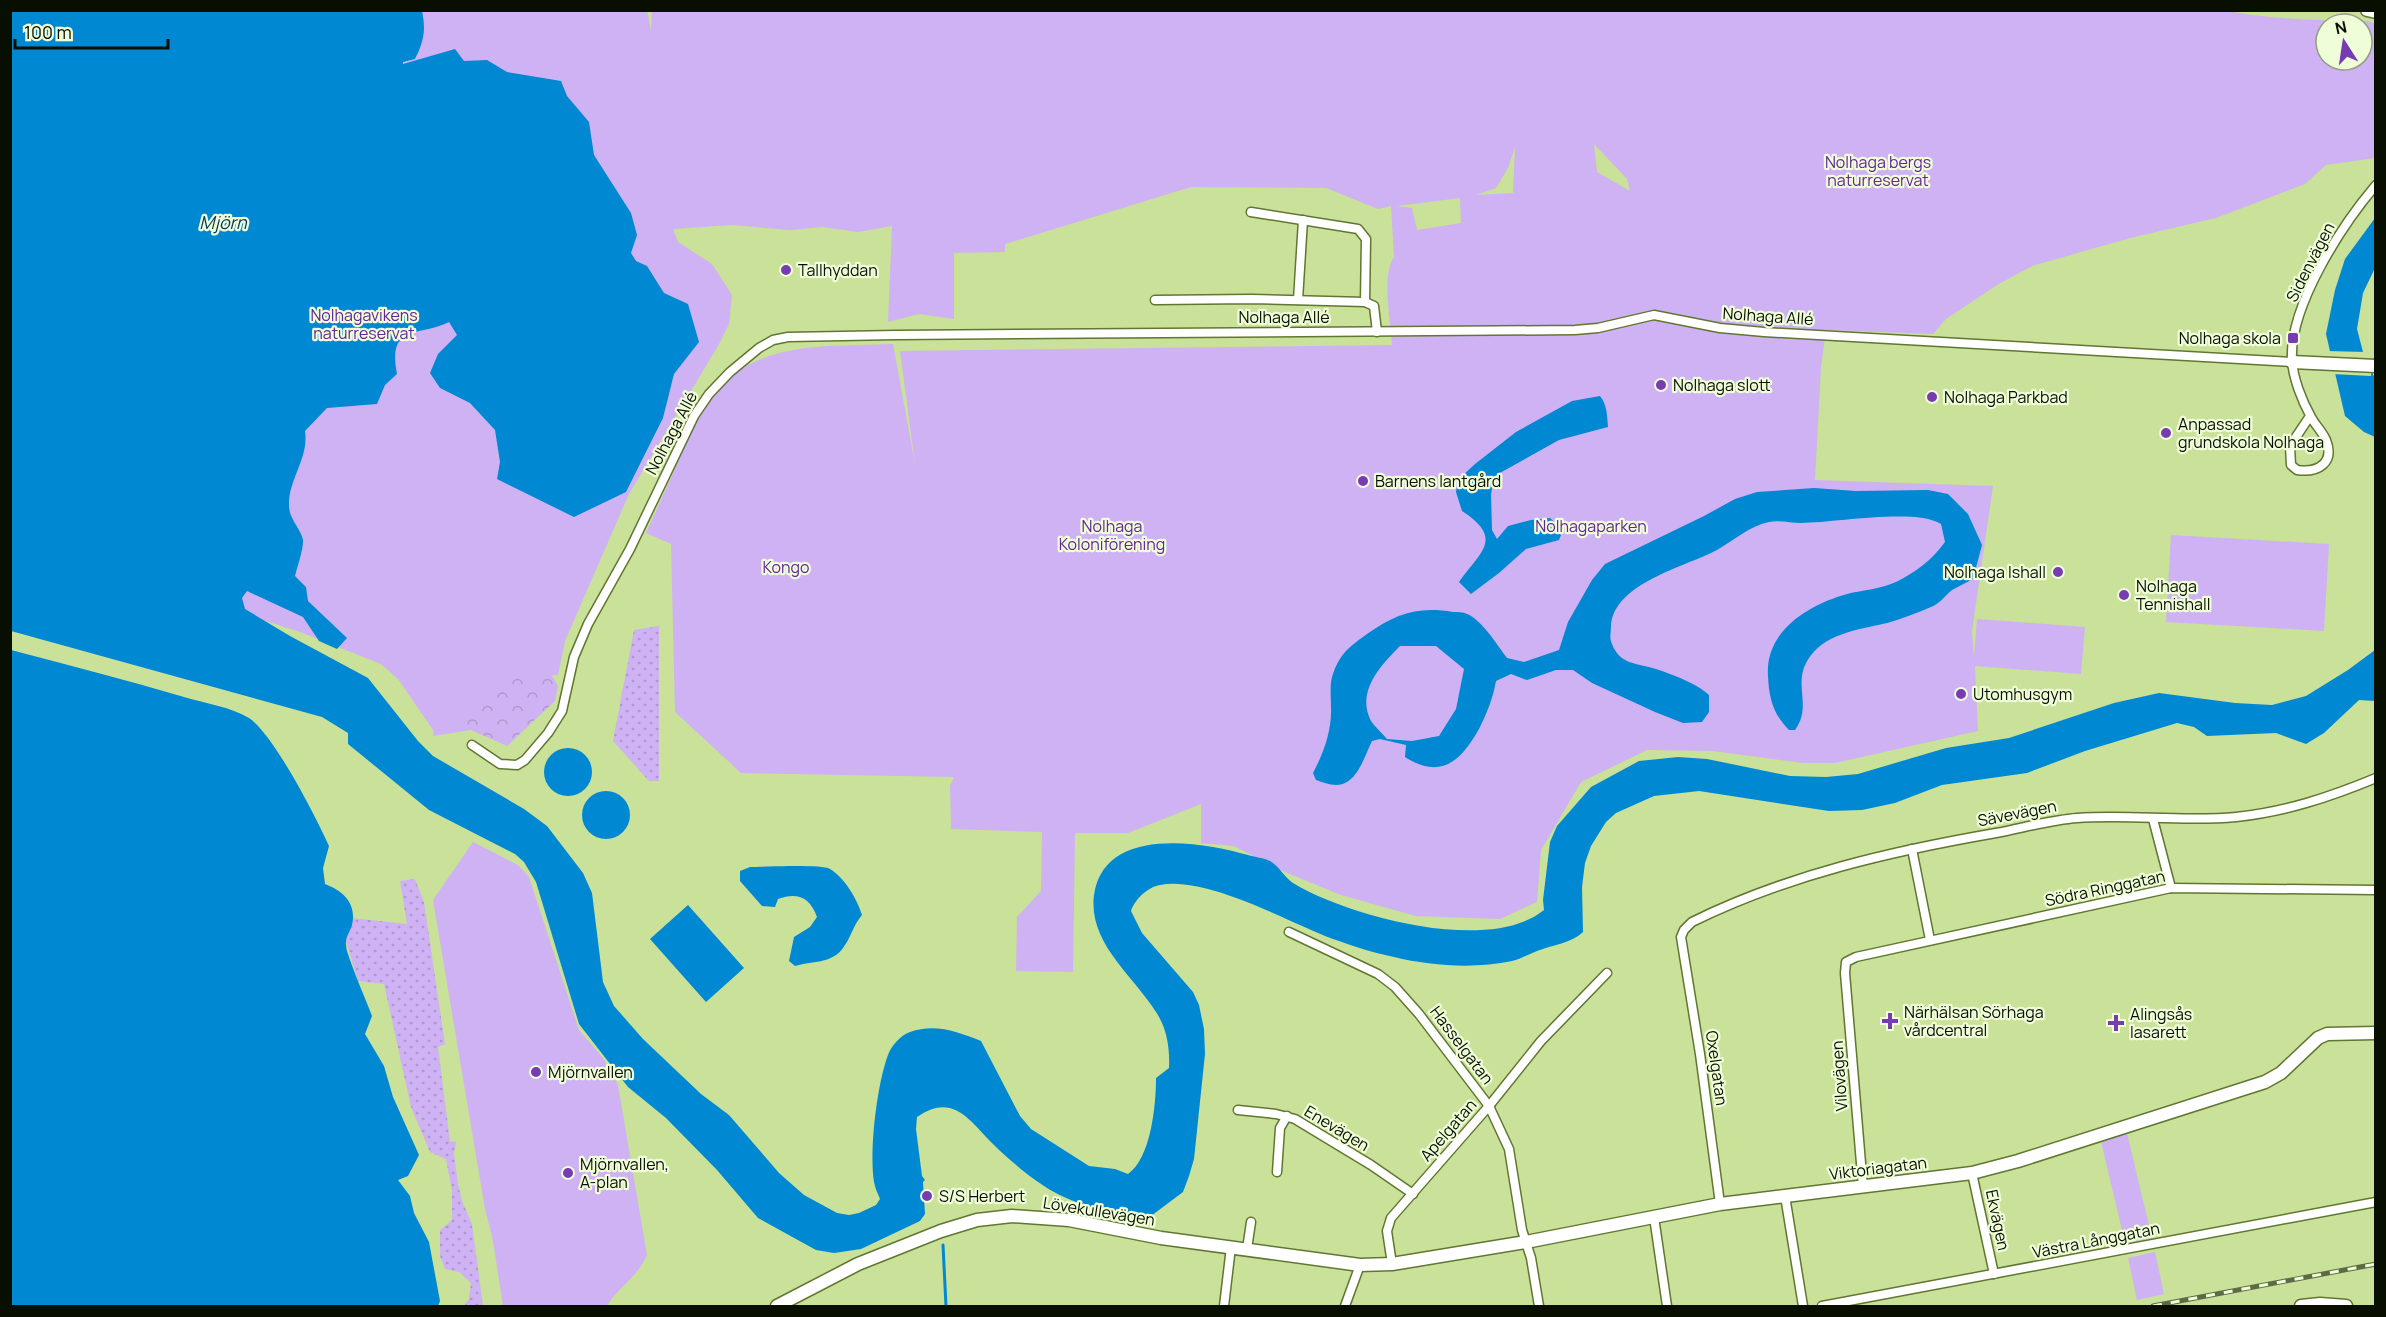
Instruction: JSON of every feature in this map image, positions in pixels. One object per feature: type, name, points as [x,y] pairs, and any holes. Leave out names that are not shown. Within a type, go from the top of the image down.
[{"type":"street","points":[[2367,10],[2376,12]]},
{"type":"street","name":"Sidenvägen","points":[[2292,362],[2293,338],[2310,288],[2339,234],[2376,185]]},
{"type":"street","points":[[1251,212],[1358,229],[1366,240],[1365,302]]},
{"type":"street","points":[[1298,300],[1302,220]]},
{"type":"street","points":[[1155,300],[1365,302],[1374,306],[1377,332]]},
{"type":"street","name":"Nolhaga Allé","points":[[472,745],[500,764],[517,765],[525,760],[548,733],[562,711],[574,657],[588,624],[630,549],[694,416],[724,377],[759,348],[773,340],[788,337],[896,335],[1575,330],[1598,328],[1654,315],[1720,328],[1764,332],[2292,362]]},
{"type":"street","points":[[2310,416],[2290,446],[2291,465],[2297,470],[2313,472],[2321,467],[2328,457],[2329,448],[2310,416],[2292,362],[2374,366]]},
{"type":"street","name":"Sävevägen","points":[[1681,938],[1683,930],[1692,922],[1776,887],[1814,874],[1912,849],[2076,818],[2235,817],[2284,810],[2376,778]]},
{"type":"street","points":[[2153,819],[2171,888]]},
{"type":"street","points":[[1912,849],[1930,940]]},
{"type":"street","name":"Södra Ringgatan","points":[[1846,962],[1856,957],[1930,940],[2171,888],[2376,890]]},
{"type":"street","name":"Hasselgatan","points":[[1289,932],[1377,974],[1395,987],[1419,1014],[1489,1106],[1509,1149],[1522,1230],[1539,1306]]},
{"type":"street","name":"Oxelgatan","points":[[1681,938],[1700,1054],[1720,1204]]},
{"type":"street","name":"Vilovägen","points":[[1846,962],[1845,973],[1863,1187]]},
{"type":"street","name":"Apelgatan","points":[[1392,1264],[1387,1232],[1391,1218],[1489,1106],[1541,1041],[1607,974]]},
{"type":"street","name":"Viktoriagatan","points":[[1360,1265],[1392,1264],[1526,1242],[1720,1204],[1972,1173],[2018,1161],[2265,1082],[2281,1073],[2318,1038],[2327,1034],[2376,1033]]},
{"type":"street","name":"Enevägen","points":[[1238,1110],[1295,1119],[1413,1194]]},
{"type":"street","points":[[1277,1172],[1280,1128],[1287,1116]]},
{"type":"street","name":"Ekvägen","points":[[1972,1173],[1994,1274]]},
{"type":"street","points":[[1785,1196],[1803,1306]]},
{"type":"street","name":"Västra Långgatan","points":[[1822,1306],[2376,1202]]},
{"type":"street","name":"Lövekullevägen","points":[[777,1306],[858,1264],[941,1230],[977,1220],[1012,1216],[1069,1220],[1161,1238],[1360,1265]]},
{"type":"street","points":[[1654,1217],[1667,1306]]},
{"type":"street","points":[[1247,1249],[1251,1222]]},
{"type":"street","points":[[1224,1306],[1231,1247]]},
{"type":"street","points":[[1346,1306],[1360,1265]]},
{"type":"street","points":[[2301,1306],[2344,1306]]},
{"type":"green space","points":[[647,10],[651,31],[652,10],[2220,10],[2314,20],[2314,72],[2374,72],[2375,24],[2375,158],[2326,165],[2305,184],[2216,218],[2130,238],[2032,266],[1997,285],[1946,319],[1933,334],[1826,330],[1821,367],[1815,480],[1993,486],[1972,631],[1974,657],[1977,619],[2085,627],[2081,674],[1975,666],[1978,731],[1835,763],[1803,763],[1712,751],[1647,750],[1581,782],[1541,850],[1537,902],[1500,919],[1416,916],[1341,895],[1280,870],[1234,846],[1201,843],[1201,804],[1128,833],[1075,833],[1073,972],[1016,971],[1017,917],[1041,891],[1042,832],[951,829],[950,786],[954,777],[741,773],[675,712],[671,544],[646,533],[703,407],[721,385],[742,369],[764,358],[788,351],[812,347],[893,344],[915,464],[900,351],[1392,345],[1387,287],[1390,265],[1394,257],[1391,206],[1378,209],[1326,188],[1191,187],[1005,244],[1005,252],[954,253],[954,319],[919,314],[888,322],[892,226],[858,232],[822,227],[790,230],[731,225],[673,229],[678,242],[712,264],[732,295],[729,324],[629,494],[565,641],[558,675],[528,676],[501,686],[476,704],[458,729],[433,730],[398,679],[381,664],[300,632],[11,539],[11,11]],"holes":[[[1594,144],[1627,179],[1630,191],[1597,172]],[[1515,147],[1513,193],[1476,195],[1496,188],[1508,168]],[[1460,198],[1461,223],[1417,230],[1412,208],[1397,206]]]},
{"type":"green space","points":[[2171,535],[2329,544],[2324,631],[2166,622]]},
{"type":"green space","points":[[659,626],[659,781],[649,781],[613,741],[634,630]]},
{"type":"green space","points":[[543,660],[558,686],[555,701],[507,746],[471,730],[433,736],[437,691]]},
{"type":"green space","name":"Mjörnvallen","points":[[473,842],[518,865],[529,877],[579,1030],[603,1058],[618,1085],[647,1255],[638,1270],[607,1306],[503,1306],[433,900]]},
{"type":"green space","points":[[415,879],[424,902],[445,1044],[438,1047],[450,1141],[456,1142],[454,1154],[458,1184],[462,1201],[472,1224],[483,1306],[464,1306],[469,1299],[471,1283],[459,1272],[445,1269],[440,1256],[440,1230],[452,1220],[452,1191],[446,1159],[430,1152],[411,1107],[384,984],[358,981],[345,938],[351,927],[352,918],[407,924],[400,881]]},
{"type":"green space","points":[[2126,1129],[2152,1238],[2125,1243],[2100,1137]]},
{"type":"green space","points":[[2155,1252],[2164,1294],[2137,1300],[2128,1258]]},
{"type":"water","name":"Mjörn","points":[[10,11],[422,11],[424,30],[420,47],[415,59],[403,62],[403,64],[455,49],[464,61],[487,60],[507,72],[561,81],[567,96],[589,122],[594,155],[631,213],[637,235],[631,253],[636,261],[647,266],[664,293],[688,304],[699,342],[674,374],[663,418],[626,492],[574,517],[497,479],[500,462],[495,430],[470,403],[440,388],[430,373],[438,354],[457,335],[449,322],[408,334],[401,339],[395,358],[397,374],[385,385],[377,404],[327,408],[305,431],[304,451],[292,487],[289,506],[303,540],[295,576],[306,587],[308,601],[347,638],[337,649],[319,641],[303,617],[247,591],[242,598],[245,609],[368,678],[418,741],[433,756],[524,809],[547,826],[583,873],[592,893],[603,982],[614,1006],[643,1039],[701,1094],[729,1115],[779,1173],[804,1195],[837,1213],[849,1215],[859,1213],[876,1205],[880,1199],[874,1182],[873,1153],[880,1083],[888,1055],[894,1045],[907,1033],[919,1029],[946,1030],[981,1041],[1020,1116],[1031,1129],[1089,1166],[1115,1169],[1128,1174],[1136,1166],[1151,1130],[1156,1078],[1169,1068],[1168,1046],[1160,1018],[1114,958],[1098,928],[1094,912],[1094,895],[1102,873],[1116,858],[1134,848],[1181,843],[1228,850],[1270,861],[1293,883],[1347,907],[1382,918],[1418,926],[1455,930],[1489,929],[1520,923],[1544,910],[1543,900],[1550,842],[1557,826],[1591,787],[1639,761],[1678,757],[1707,759],[1790,776],[1826,777],[1858,774],[1946,748],[2009,738],[2114,703],[2159,693],[2235,703],[2272,705],[2306,696],[2375,650],[2375,701],[2359,700],[2324,733],[2306,744],[2276,733],[2207,736],[2194,727],[2177,723],[2085,751],[2027,773],[1942,785],[1895,803],[1862,810],[1829,811],[1699,791],[1654,796],[1616,813],[1606,822],[1591,846],[1585,863],[1582,887],[1583,932],[1568,941],[1515,960],[1498,963],[1468,966],[1408,960],[1333,939],[1247,902],[1201,887],[1179,884],[1155,886],[1139,898],[1131,911],[1142,933],[1193,992],[1199,1005],[1204,1029],[1205,1054],[1194,1159],[1183,1192],[1151,1216],[1114,1212],[1076,1202],[1054,1192],[1030,1176],[1006,1157],[960,1112],[941,1107],[917,1117],[916,1129],[922,1176],[925,1180],[923,1182],[925,1214],[920,1221],[861,1249],[834,1253],[816,1250],[758,1218],[717,1170],[666,1118],[628,1087],[579,1024],[536,882],[524,862],[515,854],[429,810],[348,744],[348,733],[322,717],[11,631]]},
{"type":"water","points":[[2375,218],[2375,268],[2363,293],[2357,329],[2363,352],[2375,379],[2375,437],[2364,432],[2345,416],[2326,334],[2335,290],[2345,259]]},
{"type":"water","points":[[1600,396],[1605,406],[1608,427],[1559,440],[1498,474],[1493,481],[1492,530],[1497,539],[1508,526],[1550,518],[1559,526],[1561,535],[1559,540],[1526,549],[1471,594],[1459,582],[1481,554],[1485,538],[1483,530],[1462,511],[1456,492],[1461,477],[1516,432],[1572,401]]},
{"type":"water","points":[[1814,488],[1856,491],[1928,490],[1948,494],[1968,514],[1982,545],[1973,579],[1952,590],[1931,607],[1909,616],[1842,634],[1821,645],[1806,663],[1802,680],[1803,705],[1800,721],[1795,730],[1789,730],[1776,712],[1771,699],[1768,676],[1769,660],[1781,633],[1792,622],[1818,605],[1847,594],[1896,582],[1917,570],[1945,542],[1941,524],[1929,519],[1913,517],[1874,517],[1801,523],[1773,521],[1762,524],[1717,550],[1653,578],[1624,598],[1615,611],[1610,637],[1615,651],[1624,660],[1656,669],[1691,683],[1709,695],[1709,712],[1702,722],[1683,723],[1655,712],[1592,683],[1573,670],[1556,670],[1527,680],[1511,674],[1496,681],[1479,729],[1465,750],[1449,764],[1429,767],[1418,764],[1405,757],[1406,745],[1380,739],[1372,741],[1355,775],[1343,784],[1329,784],[1316,780],[1313,773],[1329,732],[1332,675],[1348,649],[1378,627],[1407,613],[1428,610],[1460,612],[1473,617],[1507,658],[1524,662],[1559,650],[1568,622],[1592,580],[1605,564],[1735,499],[1757,492]],"holes":[[[1400,646],[1436,646],[1464,669],[1456,709],[1439,736],[1412,741],[1387,739],[1371,721],[1367,710],[1366,700],[1372,680]]]},
{"type":"water","points":[[11,650],[234,711],[249,718],[259,727],[282,758],[305,797],[329,846],[323,868],[325,884],[343,894],[352,910],[352,925],[346,946],[372,1016],[365,1034],[384,1066],[393,1097],[419,1155],[408,1176],[398,1180],[410,1196],[414,1213],[429,1242],[440,1301],[438,1306],[11,1306]]},
{"type":"water","points":[[568,748],[585,755],[592,772],[585,789],[568,796],[551,789],[544,772],[551,755]]},
{"type":"water","points":[[606,791],[623,798],[630,815],[623,832],[606,839],[589,832],[582,815],[589,798]]},
{"type":"water","points":[[750,867],[825,867],[835,873],[854,896],[862,915],[846,944],[833,957],[795,966],[789,961],[794,937],[810,927],[817,917],[814,910],[807,901],[797,896],[778,899],[775,907],[762,906],[740,881],[740,871]]},
{"type":"water","points":[[688,905],[744,968],[706,1002],[650,939]]},
{"type":"pier","points":[[2326,351],[2366,352],[2372,364],[2371,376],[2332,374]]},
{"type":"waterway","points":[[943,1245],[946,1306]]},
{"type":"railway","points":[[2153,1306],[2376,1264]]},
{"type":"place","name":"Tallhyddan","points":[[786,270]]},
{"type":"place","name":"Nolhaga skola","points":[[2293,338]]},
{"type":"place","name":"Nolhaga slott","points":[[1661,385]]},
{"type":"place","name":"Nolhaga Parkbad","points":[[1932,397]]},
{"type":"place","name":"Anpassad grundskola Nolhaga","points":[[2166,433]]},
{"type":"place","name":"Barnens lantgård","points":[[1363,481]]},
{"type":"place","name":"Nolhaga Ishall","points":[[2058,572]]},
{"type":"place","name":"Nolhaga Tennishall","points":[[2124,595]]},
{"type":"place","name":"Utomhusgym","points":[[1961,694]]},
{"type":"place","name":"Närhälsan Sörhaga vårdcentral","points":[[1890,1021]]},
{"type":"place","name":"Alingsås lasarett","points":[[2116,1023]]},
{"type":"place","name":"Mjörnvallen","points":[[536,1072]]},
{"type":"place","name":"Mjörnvallen, A-plan","points":[[568,1173]]},
{"type":"place","name":"S/S Herbert","points":[[927,1196]]},
{"type":"park label","name":"Nolhaga bergs naturreservat","points":[[1878,171]]},
{"type":"park label","name":"Nolhagavikens naturreservat","points":[[364,324]]},
{"type":"park label","name":"Nolhagaparken","points":[[1591,526]]},
{"type":"park label","name":"Nolhaga Koloniförening","points":[[1112,535]]},
{"type":"park label","name":"Kongo","points":[[786,567]]}]
